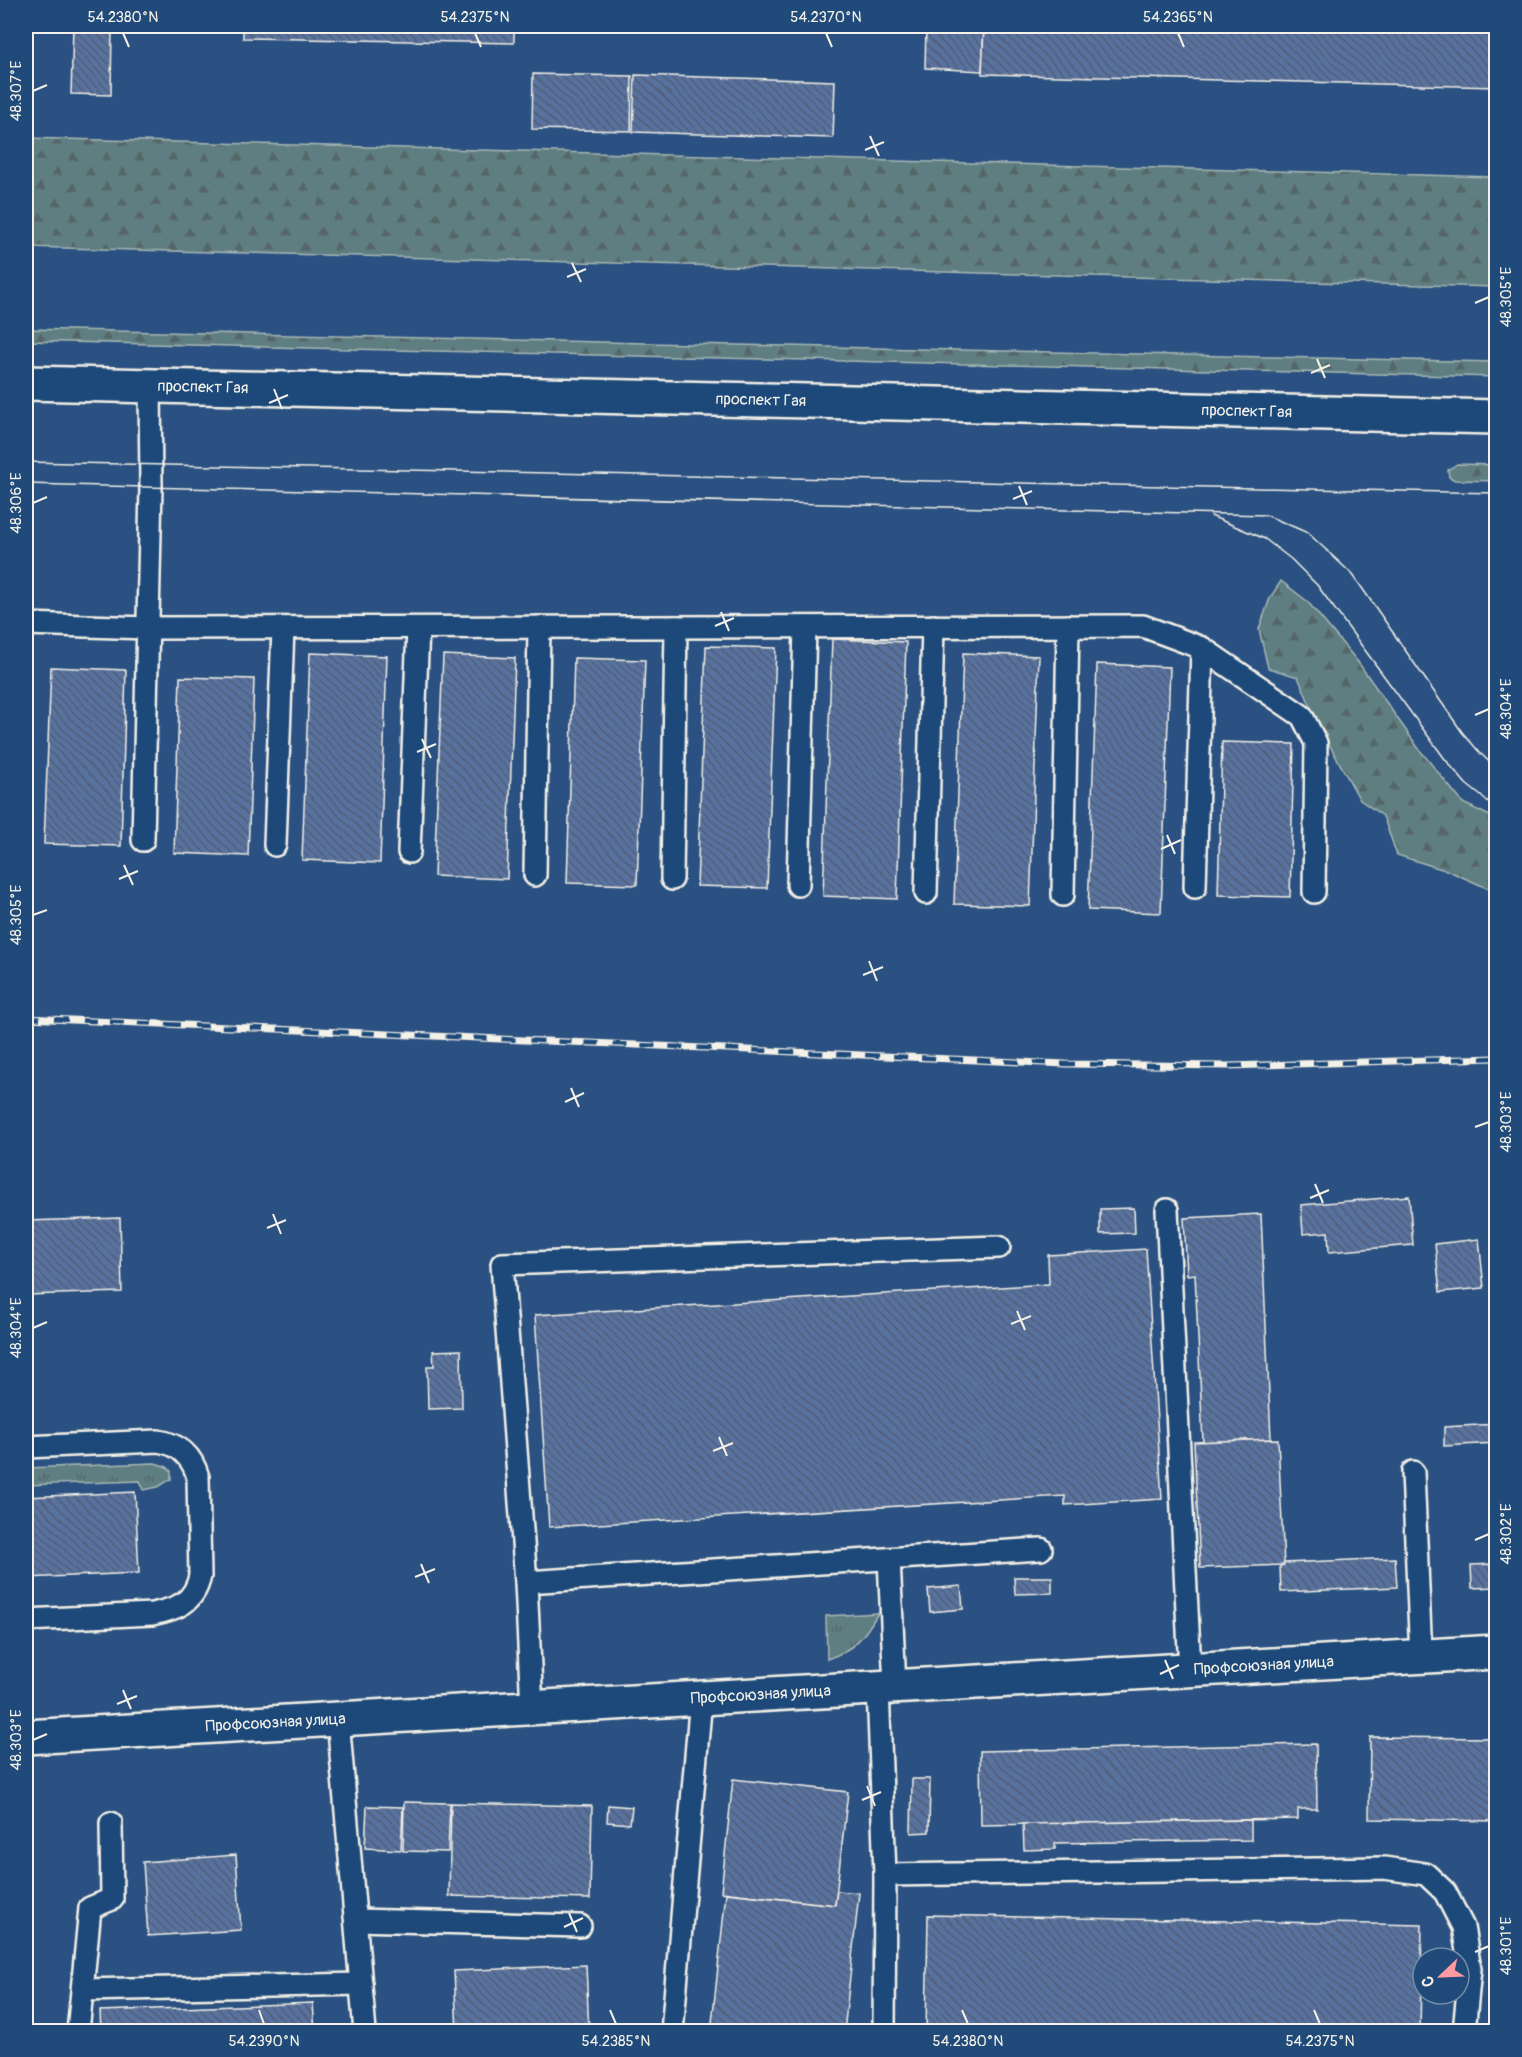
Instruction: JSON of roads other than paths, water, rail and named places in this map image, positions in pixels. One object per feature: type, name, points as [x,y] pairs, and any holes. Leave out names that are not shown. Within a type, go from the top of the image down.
[{"type":"street","name":"проспект Гая","points":[[26,383],[1497,417]]},
{"type":"street","name":"Профсоюзная улица","points":[[26,1737],[1497,1652]]},
{"type":"lane","points":[[143,840],[151,487],[150,386]]},
{"type":"lane","points":[[26,624],[147,628],[1143,626],[1202,648],[1302,716],[1316,743],[1314,892]]},
{"type":"lane","points":[[927,893],[933,626]]},
{"type":"lane","points":[[1063,895],[1068,626]]},
{"type":"lane","points":[[535,875],[539,627]]},
{"type":"lane","points":[[672,879],[676,627]]},
{"type":"lane","points":[[798,885],[805,627]]},
{"type":"lane","points":[[275,845],[283,628]]},
{"type":"lane","points":[[409,852],[418,628]]},
{"type":"lane","points":[[1196,887],[1202,648]]},
{"type":"lane","points":[[1167,1210],[1190,1670]]},
{"type":"lane","points":[[532,1708],[526,1582],[502,1264],[999,1247]]},
{"type":"lane","points":[[26,1447],[158,1442],[170,1443],[179,1448],[188,1455],[195,1466],[198,1477],[200,1576],[197,1589],[190,1598],[168,1611],[152,1614],[26,1620]]},
{"type":"lane","points":[[1413,1472],[1421,1657]]},
{"type":"lane","points":[[526,1582],[1041,1549]]},
{"type":"lane","points":[[884,2031],[889,1559]]},
{"type":"lane","points":[[672,2031],[701,1698]]},
{"type":"lane","points":[[338,1719],[365,2031]]},
{"type":"lane","points":[[78,2031],[90,1908],[112,1899],[111,1823]]},
{"type":"lane","points":[[885,1875],[1384,1868],[1426,1874],[1445,1892],[1463,1926],[1470,1969],[1464,2031]]},
{"type":"lane","points":[[356,1920],[580,1926]]},
{"type":"lane","points":[[82,1990],[361,1984]]},
{"type":"tram line","points":[[26,462],[1496,493]]},
{"type":"tram line","points":[[26,484],[1266,515],[1308,533],[1353,575],[1462,732],[1496,768]]},
{"type":"tram line","points":[[1211,516],[1265,539],[1291,559],[1317,585],[1445,759],[1466,784],[1496,808]]},
{"type":"railway","points":[[26,1018],[1066,1064],[1228,1066],[1496,1058]]}]
